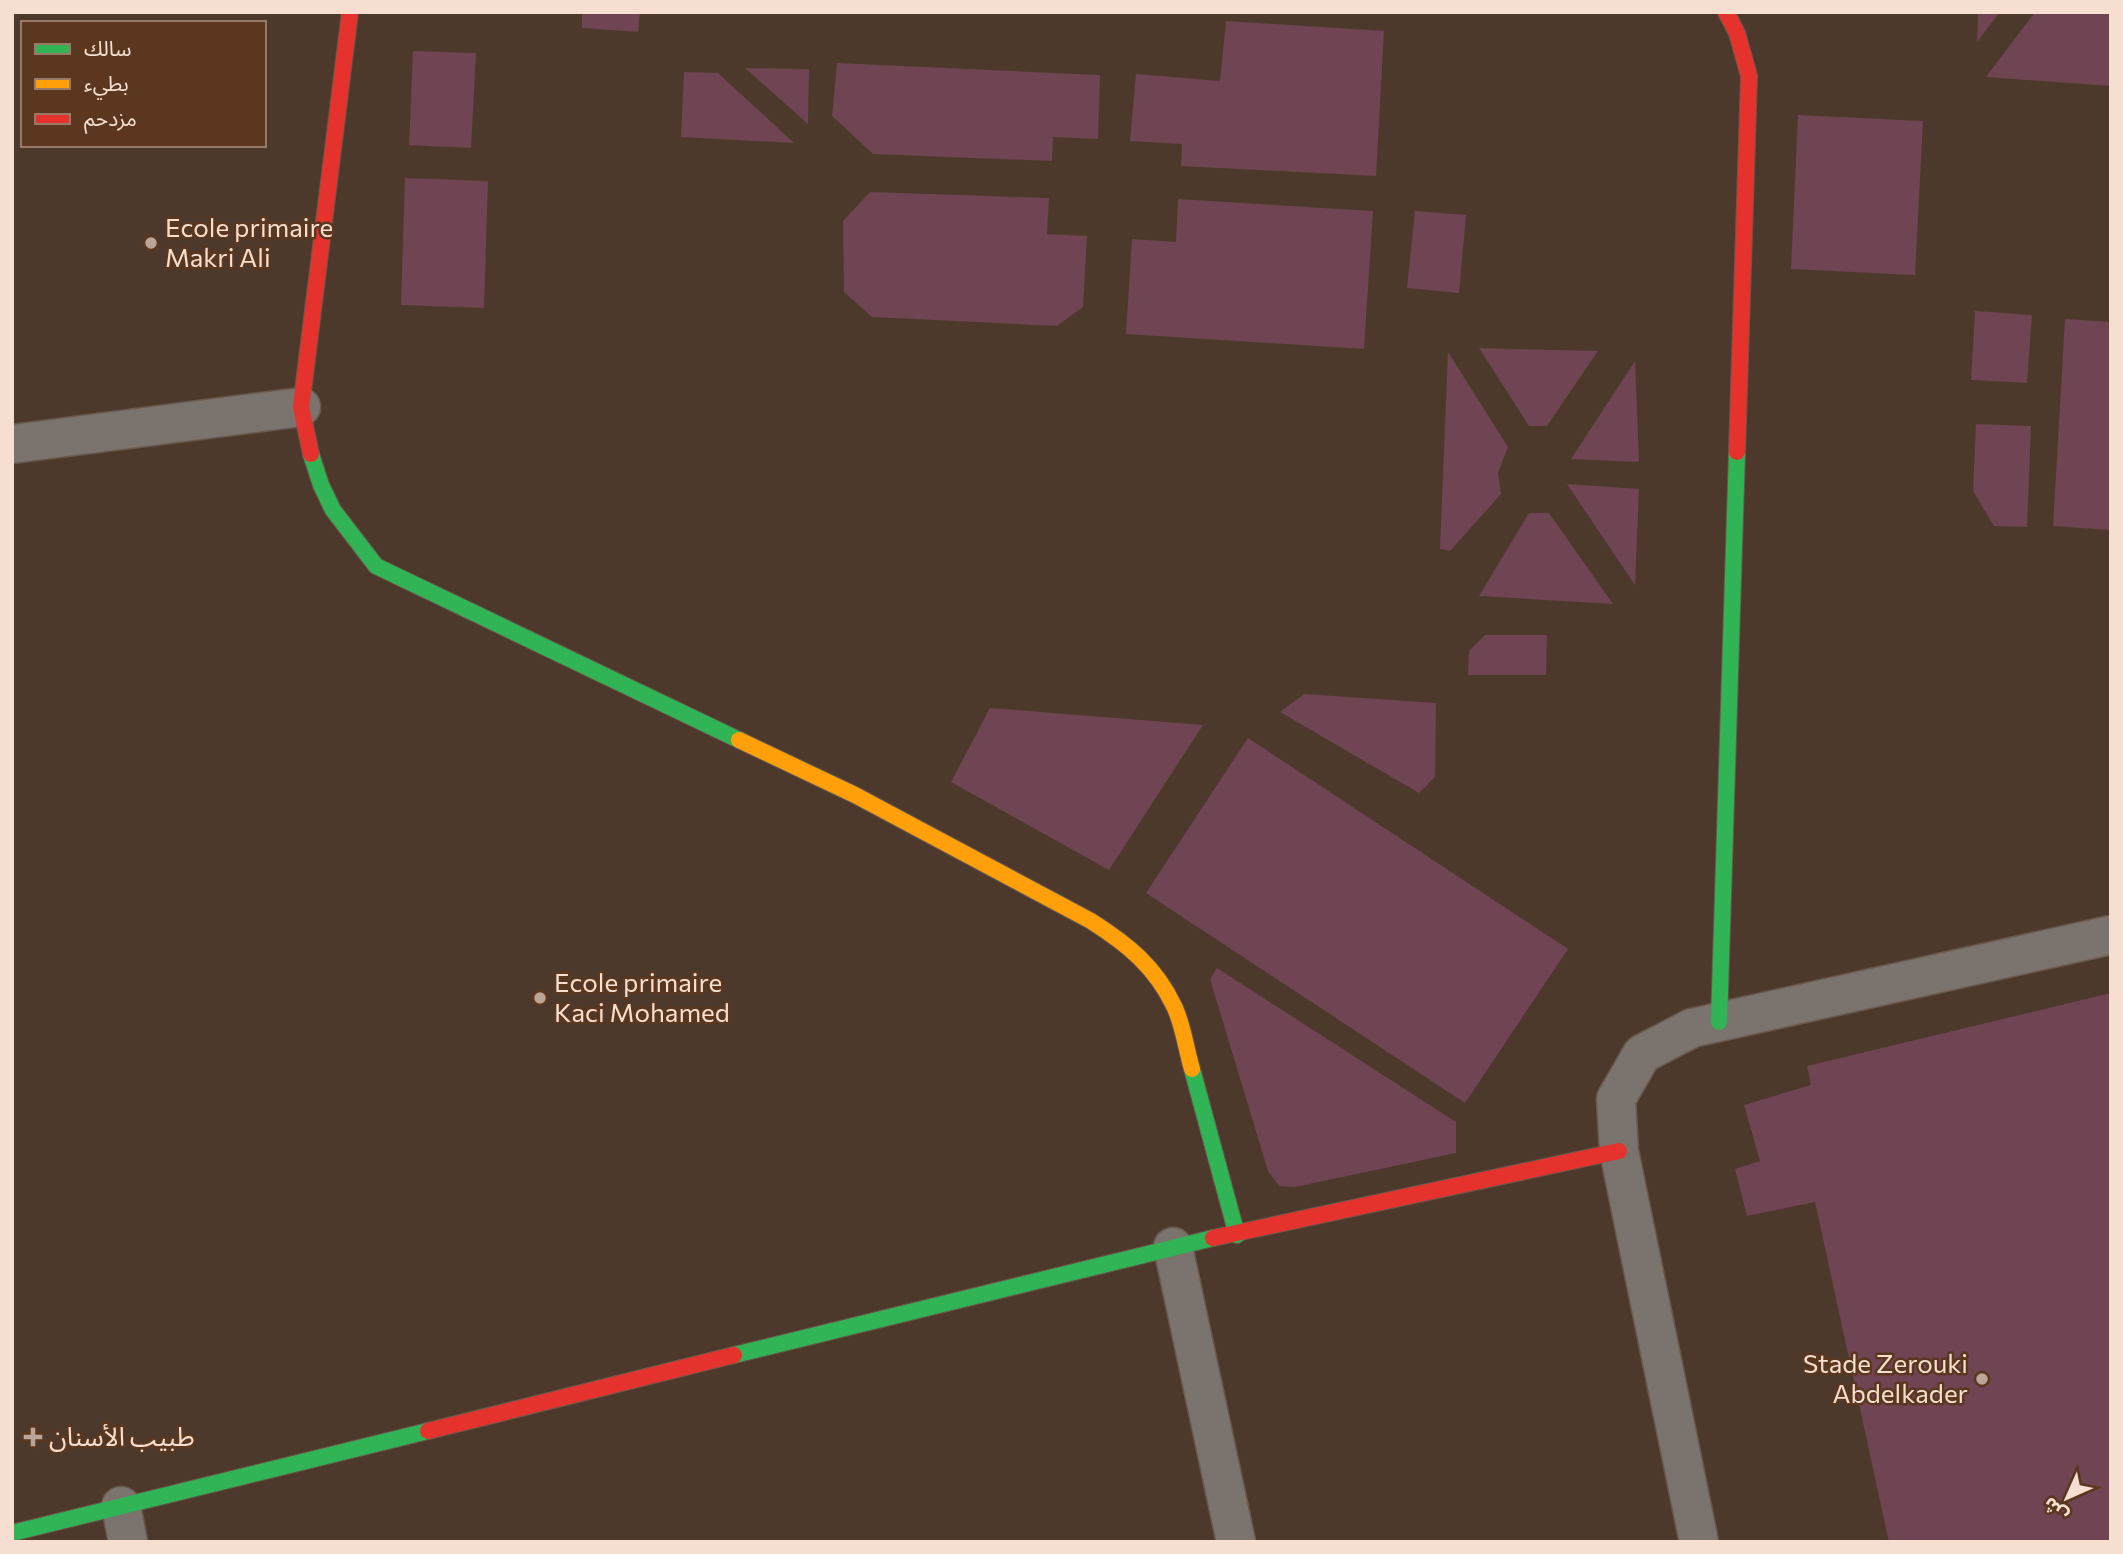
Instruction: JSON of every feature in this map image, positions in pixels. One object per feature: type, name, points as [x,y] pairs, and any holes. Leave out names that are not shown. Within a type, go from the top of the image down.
[{"type":"street","points":[[350,12],[301,407],[309,449],[333,511],[376,566],[855,795],[1091,921],[1126,943],[1152,971],[1175,1007],[1237,1235]]},
{"type":"street","points":[[1718,1022],[1749,76],[1737,33],[1726,12]]},
{"type":"street","points":[[12,444],[301,407]]},
{"type":"street","points":[[1699,1542],[1619,1151],[1616,1099],[1642,1054],[1692,1028],[2111,935]]},
{"type":"street","points":[[12,1533],[125,1524],[1173,1247],[1619,1151]]},
{"type":"street","points":[[1173,1247],[1237,1542]]},
{"type":"shaded area","points":[[582,12],[640,12],[638,32],[582,28]]},
{"type":"shaded area","points":[[1978,12],[2000,12],[1977,42]]},
{"type":"shaded area","points":[[2035,12],[2111,12],[2111,86],[1986,77]]},
{"type":"shaded area","points":[[1226,21],[1384,31],[1376,176],[1181,166],[1182,144],[1130,141],[1136,74],[1220,81]]},
{"type":"shaded area","points":[[413,51],[476,53],[471,148],[409,145]]},
{"type":"shaded area","points":[[837,63],[1100,75],[1098,139],[1053,137],[1052,161],[873,154],[832,116]]},
{"type":"shaded area","points":[[745,68],[809,69],[808,124]]},
{"type":"shaded area","points":[[684,72],[718,73],[794,143],[681,137]]},
{"type":"shaded area","points":[[1798,115],[1923,121],[1915,275],[1791,269]]},
{"type":"shaded area","points":[[405,178],[488,181],[484,308],[401,305]]},
{"type":"shaded area","points":[[870,192],[1049,198],[1047,234],[1087,236],[1083,307],[1057,326],[872,317],[844,292],[843,221]]},
{"type":"shaded area","points":[[1178,199],[1373,211],[1364,349],[1126,334],[1132,239],[1176,242]]},
{"type":"shaded area","points":[[1415,211],[1466,215],[1459,293],[1407,288]]},
{"type":"shaded area","points":[[1975,311],[2032,315],[2027,383],[1971,380]]},
{"type":"shaded area","points":[[2065,319],[2111,322],[2111,530],[2053,526]]},
{"type":"shaded area","points":[[1479,348],[1598,351],[1547,426],[1529,426]]},
{"type":"shaded area","points":[[1448,352],[1508,447],[1498,473],[1501,494],[1450,551],[1440,549]]},
{"type":"shaded area","points":[[1635,361],[1639,462],[1571,459]]},
{"type":"shaded area","points":[[1976,424],[2031,426],[2027,527],[1994,526],[1973,491]]},
{"type":"shaded area","points":[[1567,484],[1639,489],[1635,585]]},
{"type":"shaded area","points":[[1529,513],[1549,513],[1613,604],[1479,596]]},
{"type":"shaded area","points":[[1485,635],[1547,635],[1546,675],[1468,675],[1469,651]]},
{"type":"shaded area","points":[[1304,694],[1436,703],[1435,777],[1419,793],[1280,712]]},
{"type":"shaded area","points":[[990,708],[1203,725],[1109,870],[951,782]]},
{"type":"shaded area","points":[[1248,738],[1568,949],[1465,1103],[1146,893]]},
{"type":"shaded area","points":[[1217,968],[1456,1122],[1456,1153],[1295,1187],[1279,1186],[1268,1171],[1210,979]]},
{"type":"shaded area","name":"Stade Zerouki Abdelkader","points":[[2111,993],[2111,1542],[1889,1542],[1815,1202],[1747,1216],[1735,1169],[1760,1161],[1744,1105],[1811,1085],[1807,1066]]},
{"type":"traffic: fast","points":[[1719,1022],[1737,452]]},
{"type":"traffic: fast","points":[[311,454],[333,510],[376,566],[739,740]]},
{"type":"traffic: fast","points":[[1192,1069],[1237,1235]]},
{"type":"traffic: fast","points":[[734,1355],[1213,1238]]},
{"type":"traffic: fast","points":[[12,1533],[428,1431]]},
{"type":"traffic: slow","points":[[739,740],[855,795],[1091,921],[1116,938],[1139,957],[1166,992],[1180,1021],[1192,1069]]},
{"type":"traffic: jam","points":[[311,454],[301,407],[350,12]]},
{"type":"traffic: jam","points":[[1726,12],[1737,33],[1749,76],[1737,452]]},
{"type":"traffic: jam","points":[[1213,1238],[1619,1151]]},
{"type":"traffic: jam","points":[[428,1431],[734,1355]]},
{"type":"place","name":"Ecole primaire Makri Ali","points":[[151,243]]},
{"type":"place","name":"Ecole primaire Kaci Mohamed","points":[[540,998]]},
{"type":"place","name":"Stade Zerouki Abdelkader","points":[[1982,1379]]},
{"type":"place","name":"طبيب الأسنان","points":[[33,1437]]}]
